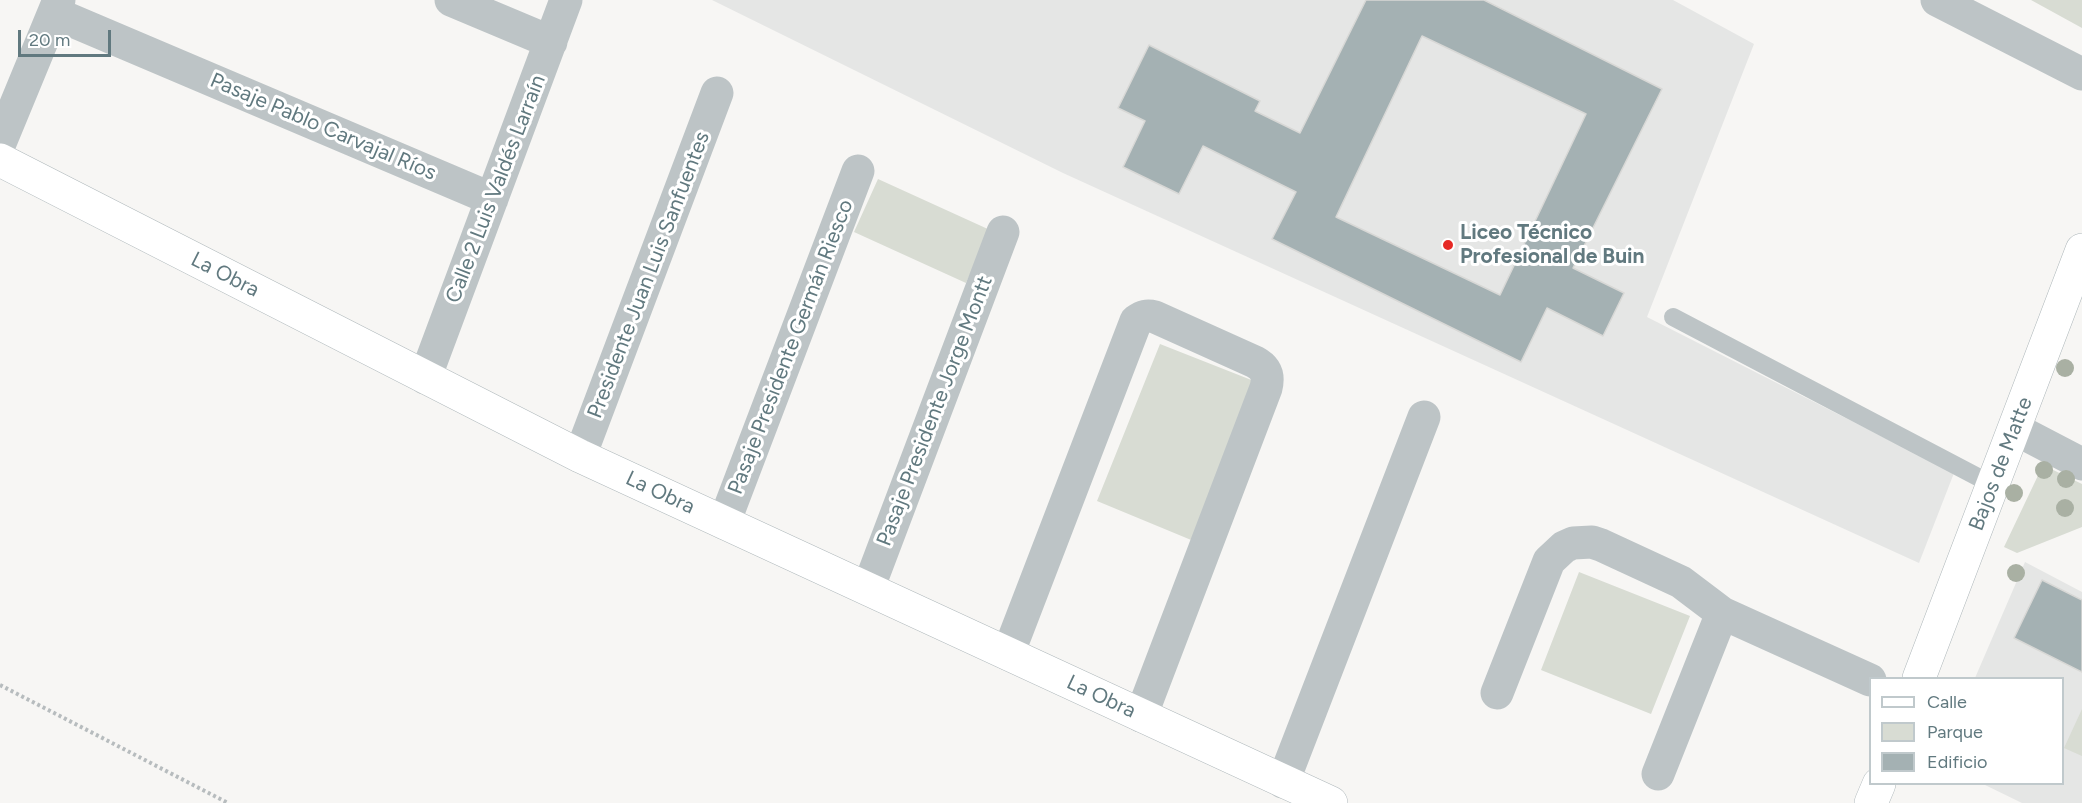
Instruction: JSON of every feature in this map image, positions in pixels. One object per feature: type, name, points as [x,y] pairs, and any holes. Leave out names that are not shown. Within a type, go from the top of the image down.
[{"type":"main road","name":"La Obra","points":[[0,160],[580,456],[1331,803]]},
{"type":"main road","name":"Bajos de Matte","points":[[1919,677],[2082,250]]},
{"type":"main road","points":[[1871,803],[1878,785]]},
{"type":"street","points":[[452,0],[551,42]]},
{"type":"street","name":"Calle 2 Luis Valdés Larraín","points":[[425,378],[566,0]]},
{"type":"street","points":[[1937,0],[2082,74]]},
{"type":"street","points":[[0,143],[56,6]]},
{"type":"street","name":"Pasaje Pablo Carvajal Ríos","points":[[56,6],[492,199]]},
{"type":"street","name":"Presidente Juan Luis Sanfuentes","points":[[580,456],[717,93]]},
{"type":"street","name":"Pasaje Presidente Germán Riesco","points":[[724,523],[858,171]]},
{"type":"street","name":"Pasaje Presidente Jorge Montt","points":[[868,589],[1003,232]]},
{"type":"street","points":[[1008,654],[1136,321],[1148,315],[1155,317],[1255,362],[1266,372],[1268,380],[1266,388],[1141,716]]},
{"type":"street","points":[[1282,782],[1424,417]]},
{"type":"street","points":[[2015,429],[2082,464]]},
{"type":"street","points":[[1497,693],[1545,570],[1556,553],[1573,543],[1582,542],[1601,545],[1681,582],[1722,613],[1869,680]]},
{"type":"street","points":[[1658,774],[1722,613]]},
{"type":"lane","points":[[1673,316],[1993,485]]},
{"type":"path","points":[[0,685],[228,803]]},
{"type":"shaded area","name":"Liceo Técnico Profesional de Buin","points":[[712,0],[1673,0],[1754,44],[1647,317],[1954,473],[1919,563],[1063,173]]},
{"type":"shaded area","points":[[2025,562],[2082,592],[2082,803],[2022,803],[1985,785],[2064,785],[2064,677],[1975,677]]},
{"type":"green space","points":[[2031,0],[2082,0],[2082,28]]},
{"type":"green space","points":[[878,179],[990,230],[966,283],[854,232]]},
{"type":"green space","points":[[1160,344],[1259,383],[1196,542],[1097,501]]},
{"type":"green space","points":[[2043,465],[2082,484],[2082,527],[2017,553],[2004,547]]},
{"type":"green space","points":[[1579,572],[1690,616],[1651,714],[1541,670]]},
{"type":"green space","points":[[2082,709],[2082,756],[2064,748]]},
{"type":"building","points":[[1366,0],[1484,0],[1662,89],[1573,268],[1624,293],[1603,336],[1547,308],[1521,362],[1272,239],[1296,192],[1203,146],[1179,194],[1123,167],[1145,121],[1118,108],[1149,45],[1260,101],[1255,111],[1300,133]],"holes":[[[1422,36],[1586,114],[1500,295],[1336,217]]]},
{"type":"building","points":[[2042,580],[2082,600],[2082,672],[2014,638]]},
{"type":"place","name":"Liceo Técnico Profesional de Buin","points":[[1448,245]]}]
